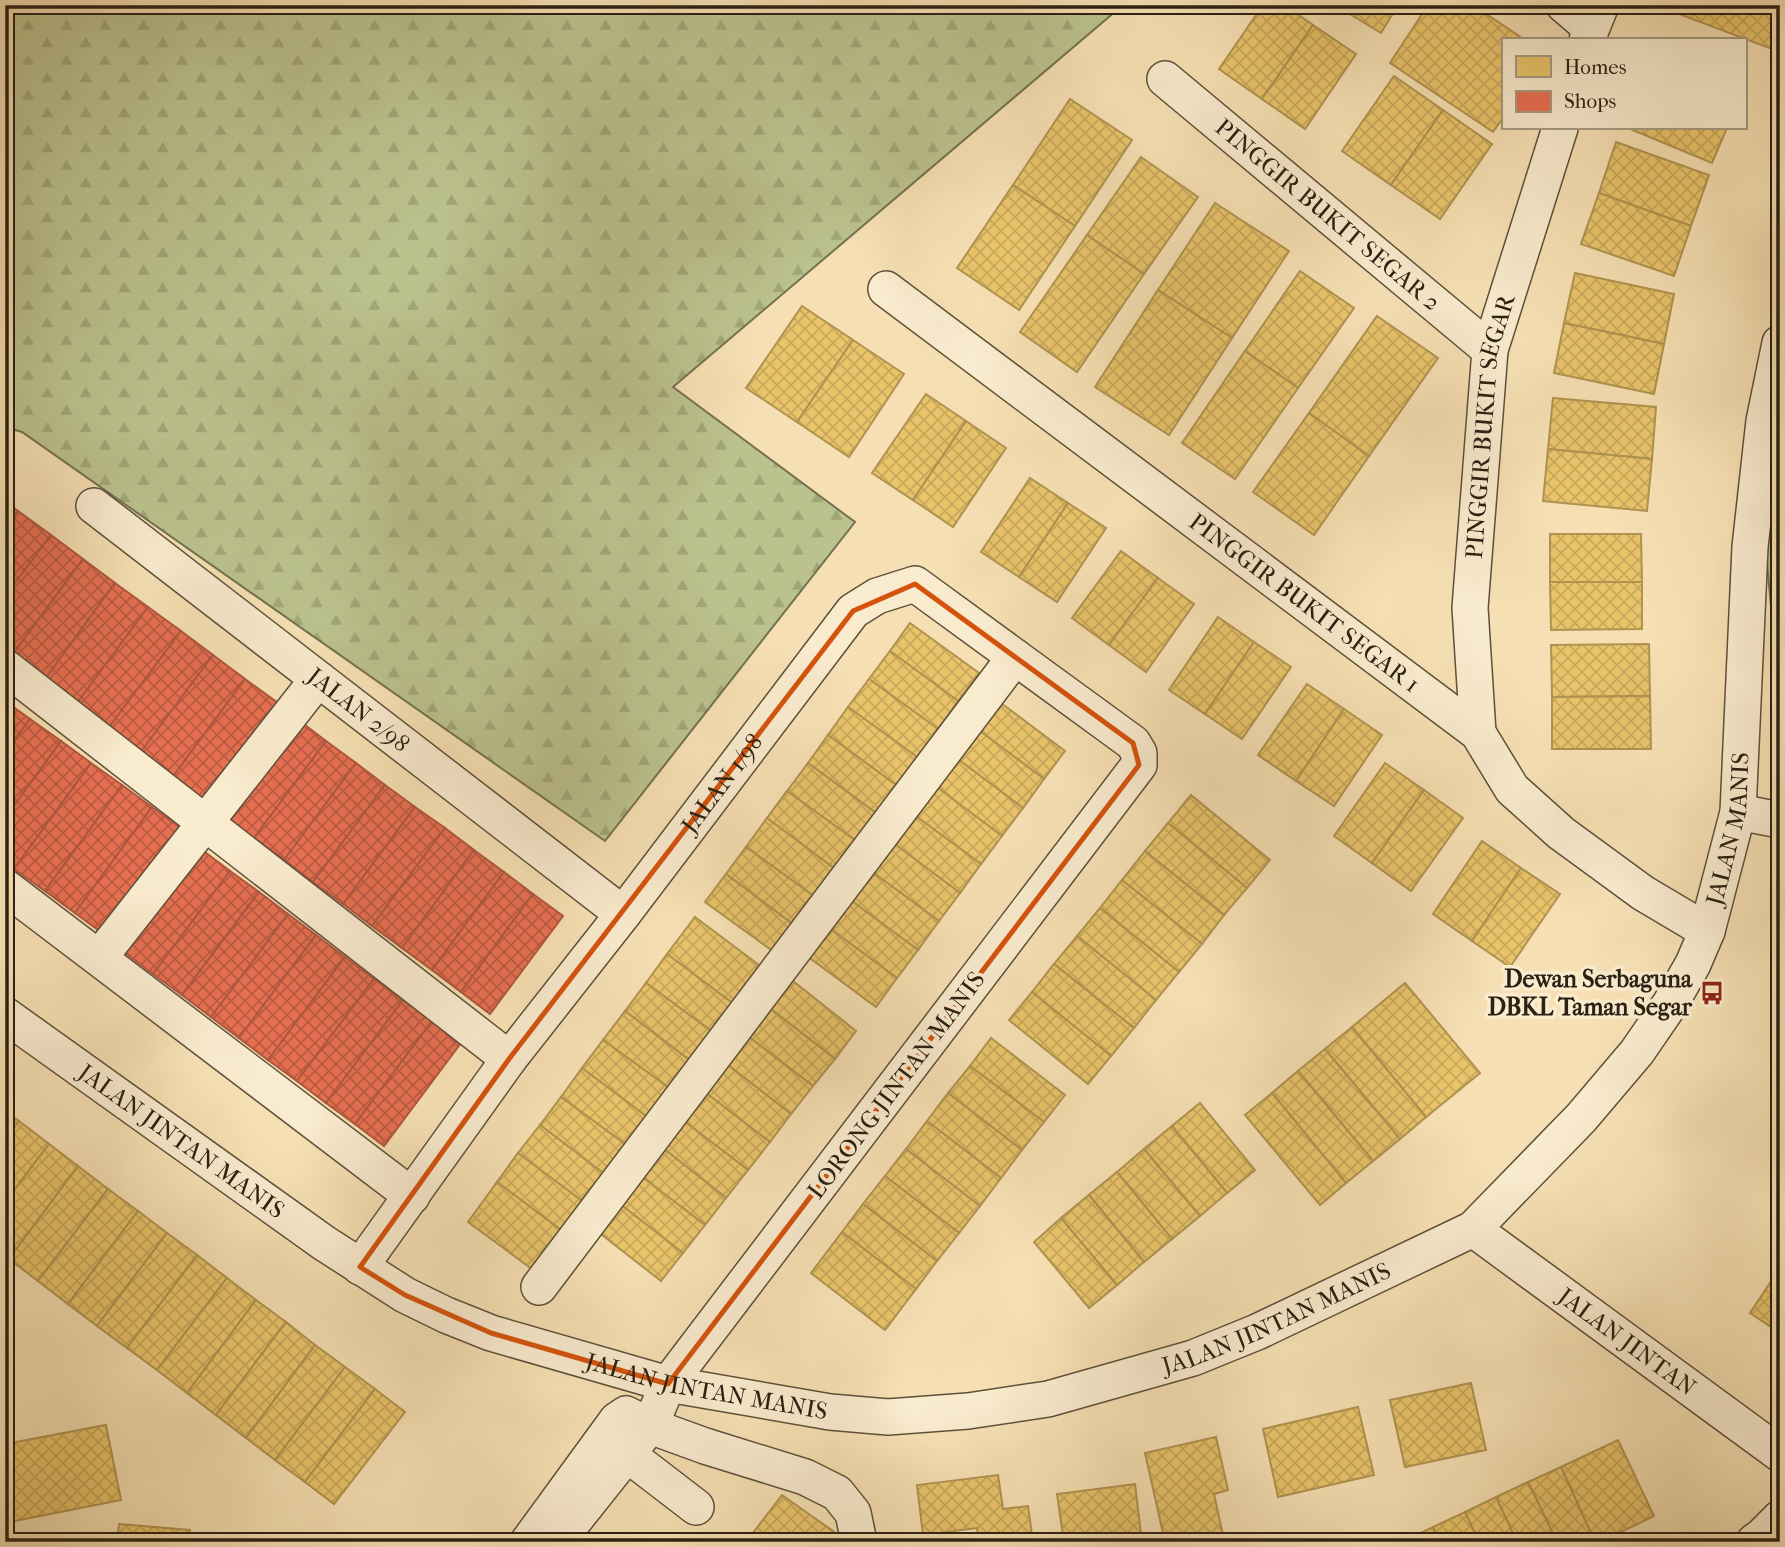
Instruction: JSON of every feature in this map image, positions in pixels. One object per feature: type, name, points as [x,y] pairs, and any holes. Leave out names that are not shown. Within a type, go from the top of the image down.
[{"type":"street","points":[[1564,5],[1593,25]]},
{"type":"street","name":"PINGGIR BUKIT SEGAR 2","points":[[1165,79],[1490,350]]},
{"type":"street","name":"PINGGIR BUKIT SEGAR","points":[[1478,733],[1470,608],[1490,350],[1559,130]]},
{"type":"street","name":"PINGGIR BUKIT SEGAR 1","points":[[886,289],[1478,733],[1513,789],[1561,834],[1643,892],[1707,931]]},
{"type":"street","name":"JALAN MANIS","points":[[1472,1229],[1581,1118],[1637,1052],[1670,1004],[1693,964],[1707,931],[1738,812],[1750,547],[1764,421],[1780,343]]},
{"type":"street","name":"JALAN 2/98","points":[[94,506],[623,914]]},
{"type":"street","name":"JALAN 1/98","points":[[360,1267],[509,1059],[623,914],[853,611],[877,596],[915,584],[1133,743],[1139,753],[1139,765],[1124,785]]},
{"type":"street","points":[[538,1287],[1015,657]]},
{"type":"street","points":[[5,667],[509,1059]]},
{"type":"street","points":[[99,958],[318,679]]},
{"type":"street","name":"LORONG JINTAN MANIS","points":[[557,1542],[650,1426],[668,1384],[1124,785]]},
{"type":"street","points":[[1738,812],[1780,820]]},
{"type":"street","points":[[5,887],[412,1196]]},
{"type":"street","name":"JALAN JINTAN MANIS","points":[[5,1015],[324,1243],[405,1296],[491,1333],[668,1384],[830,1412],[888,1417],[968,1411],[1048,1399],[1193,1358],[1257,1332],[1472,1229]]},
{"type":"street","name":"JALAN JINTAN","points":[[1472,1229],[1780,1454]]},
{"type":"street","points":[[528,1542],[617,1420],[626,1414],[650,1426],[705,1446],[805,1477],[837,1493],[853,1514],[859,1542]]},
{"type":"street","points":[[628,1454],[696,1507]]},
{"type":"street","points":[[1754,1542],[1780,1518]]},
{"type":"highlighted area","points":[[915,584],[1133,743],[1139,765],[668,1384],[491,1333],[405,1295],[360,1267],[509,1059],[853,611]]},
{"type":"green space","points":[[5,5],[1123,5],[673,387],[855,522],[605,841],[22,432],[5,427]]},
{"type":"green space","points":[[1780,484],[1780,702],[1766,553]]},
{"type":"building: Homes","points":[[1263,5],[1284,5],[1313,25],[1262,99],[1219,69]]},
{"type":"building: Homes","points":[[1335,5],[1398,5],[1381,33]]},
{"type":"building: Homes","points":[[1428,5],[1473,5],[1522,38],[1502,38],[1502,119],[1493,132],[1390,63]]},
{"type":"building: Homes","points":[[1664,5],[1765,5],[1780,11],[1780,52],[1746,38],[1663,8]]},
{"type":"building: Homes","points":[[1313,25],[1356,54],[1305,129],[1262,99]]},
{"type":"building: Homes","points":[[1394,76],[1443,110],[1391,185],[1342,151]]},
{"type":"building: Homes","points":[[1070,99],[1132,140],[1075,226],[1013,185]]},
{"type":"building: Homes","points":[[1443,110],[1492,144],[1440,219],[1391,185]]},
{"type":"building: Homes","points":[[1633,130],[1726,130],[1712,163]]},
{"type":"building: Homes","points":[[1616,142],[1709,175],[1691,226],[1599,193]]},
{"type":"building: Homes","points":[[1141,157],[1198,197],[1144,274],[1087,235]]},
{"type":"building: Homes","points":[[1013,185],[1075,226],[1019,310],[957,268]]},
{"type":"building: Homes","points":[[1599,193],[1691,226],[1674,276],[1581,244]]},
{"type":"building: Homes","points":[[1215,203],[1289,251],[1232,338],[1158,290]]},
{"type":"building: Homes","points":[[1087,235],[1144,274],[1077,372],[1020,332]]},
{"type":"building: Homes","points":[[1300,271],[1354,308],[1298,388],[1245,351]]},
{"type":"building: Homes","points":[[1575,273],[1674,294],[1664,344],[1564,323]]},
{"type":"building: Homes","points":[[1158,290],[1232,338],[1169,435],[1095,387]]},
{"type":"building: Homes","points":[[802,306],[853,340],[797,422],[746,388]]},
{"type":"building: Homes","points":[[1377,316],[1438,358],[1369,456],[1309,413]]},
{"type":"building: Homes","points":[[1564,323],[1664,344],[1654,394],[1554,373]]},
{"type":"building: Homes","points":[[853,340],[904,374],[849,457],[797,422]]},
{"type":"building: Homes","points":[[1245,351],[1298,388],[1235,479],[1182,443]]},
{"type":"building: Homes","points":[[926,394],[966,421],[913,500],[872,473]]},
{"type":"building: Homes","points":[[1553,398],[1656,407],[1652,459],[1548,449]]},
{"type":"building: Homes","points":[[1309,413],[1369,456],[1314,535],[1253,492]]},
{"type":"building: Homes","points":[[966,421],[1006,448],[953,527],[913,500]]},
{"type":"building: Homes","points":[[1548,449],[1652,459],[1647,511],[1543,501]]},
{"type":"building: Homes","points":[[1030,478],[1068,503],[1019,577],[981,552]]},
{"type":"building: Homes","points":[[1068,503],[1106,528],[1057,602],[1019,577]]},
{"type":"building: Homes","points":[[1550,534],[1641,534],[1642,582],[1550,582]]},
{"type":"building: Homes","points":[[1121,551],[1158,578],[1109,645],[1072,618]]},
{"type":"building: Homes","points":[[1158,578],[1194,604],[1146,672],[1109,645]]},
{"type":"building: Homes","points":[[1550,582],[1642,582],[1642,629],[1551,630]]},
{"type":"building: Homes","points":[[1218,617],[1254,642],[1205,714],[1169,690]]},
{"type":"building: Homes","points":[[910,623],[979,673],[958,701],[890,651]]},
{"type":"building: Homes","points":[[1254,642],[1291,667],[1242,739],[1205,714]]},
{"type":"building: Homes","points":[[1649,644],[1650,696],[1552,697],[1551,645]]},
{"type":"building: Homes","points":[[890,651],[958,701],[938,729],[869,679]]},
{"type":"building: Homes","points":[[869,679],[938,729],[917,757],[848,707]]},
{"type":"building: Homes","points":[[1307,684],[1344,709],[1296,781],[1258,755]]},
{"type":"building: Homes","points":[[1650,696],[1651,749],[1552,749],[1552,697]]},
{"type":"building: Homes","points":[[997,700],[1065,751],[1044,779],[976,728]]},
{"type":"building: Homes","points":[[848,707],[917,757],[896,785],[828,735]]},
{"type":"building: Homes","points":[[1344,709],[1382,735],[1334,806],[1296,781]]},
{"type":"building: Homes","points":[[976,728],[1044,779],[1023,808],[955,757]]},
{"type":"building: Homes","points":[[828,735],[896,785],[876,813],[808,763]]},
{"type":"building: Homes","points":[[955,757],[1023,808],[1002,836],[934,785]]},
{"type":"building: Homes","points":[[808,763],[876,813],[856,841],[787,791]]},
{"type":"building: Homes","points":[[1385,763],[1424,790],[1372,863],[1334,836]]},
{"type":"building: Homes","points":[[934,785],[1002,836],[981,864],[913,814]]},
{"type":"building: Homes","points":[[1424,790],[1463,818],[1411,891],[1372,863]]},
{"type":"building: Homes","points":[[787,791],[856,841],[835,869],[767,818]]},
{"type":"building: Homes","points":[[1191,795],[1270,860],[1247,888],[1168,823]]},
{"type":"building: Homes","points":[[913,814],[981,864],[960,893],[892,842]]},
{"type":"building: Homes","points":[[767,818],[835,869],[815,897],[746,847]]},
{"type":"building: Homes","points":[[1168,823],[1247,888],[1224,915],[1145,851]]},
{"type":"building: Homes","points":[[1482,841],[1521,868],[1472,941],[1433,914]]},
{"type":"building: Homes","points":[[892,842],[960,893],[939,921],[871,871]]},
{"type":"building: Homes","points":[[746,847],[815,897],[794,925],[726,874]]},
{"type":"building: Homes","points":[[1145,851],[1224,915],[1202,944],[1122,880]]},
{"type":"building: Homes","points":[[1521,868],[1560,894],[1510,967],[1472,941]]},
{"type":"building: Homes","points":[[871,871],[939,921],[918,950],[849,899]]},
{"type":"building: Homes","points":[[726,874],[794,925],[774,952],[705,902]]},
{"type":"building: Homes","points":[[1122,880],[1202,944],[1179,972],[1100,908]]},
{"type":"building: Homes","points":[[849,899],[918,950],[897,978],[828,927]]},
{"type":"building: Homes","points":[[1100,908],[1179,972],[1156,1000],[1077,936]]},
{"type":"building: Homes","points":[[695,917],[763,968],[735,1005],[667,954]]},
{"type":"building: Homes","points":[[828,927],[897,978],[876,1007],[807,956]]},
{"type":"building: Homes","points":[[1077,936],[1156,1000],[1134,1028],[1054,964]]},
{"type":"building: Homes","points":[[667,954],[735,1005],[714,1033],[646,983]]},
{"type":"building: Homes","points":[[1054,964],[1134,1028],[1111,1056],[1032,992]]},
{"type":"building: Homes","points":[[793,981],[856,1031],[835,1059],[771,1009]]},
{"type":"building: Homes","points":[[646,983],[714,1033],[692,1062],[625,1011]]},
{"type":"building: Homes","points":[[1405,983],[1480,1073],[1426,1117],[1352,1027]]},
{"type":"building: Homes","points":[[1032,992],[1111,1056],[1088,1084],[1009,1020]]},
{"type":"building: Homes","points":[[771,1009],[835,1059],[813,1086],[749,1037]]},
{"type":"building: Homes","points":[[625,1011],[692,1062],[672,1090],[603,1040]]},
{"type":"building: Homes","points":[[1352,1027],[1426,1117],[1400,1139],[1325,1049]]},
{"type":"building: Homes","points":[[749,1037],[813,1086],[791,1114],[728,1065]]},
{"type":"building: Homes","points":[[991,1038],[1065,1095],[1044,1122],[970,1066]]},
{"type":"building: Homes","points":[[603,1040],[672,1090],[650,1119],[582,1068]]},
{"type":"building: Homes","points":[[1325,1049],[1400,1139],[1373,1161],[1298,1071]]},
{"type":"building: Homes","points":[[728,1065],[791,1114],[770,1142],[706,1093]]},
{"type":"building: Homes","points":[[970,1066],[1044,1122],[1022,1150],[948,1093]]},
{"type":"building: Homes","points":[[582,1068],[650,1119],[629,1147],[561,1097]]},
{"type":"building: Homes","points":[[1298,1071],[1373,1161],[1346,1183],[1272,1093]]},
{"type":"building: Homes","points":[[706,1093],[770,1142],[748,1170],[684,1121]]},
{"type":"building: Homes","points":[[948,1093],[1022,1150],[1001,1178],[927,1121]]},
{"type":"building: Homes","points":[[1272,1093],[1346,1183],[1320,1205],[1245,1115]]},
{"type":"building: Homes","points":[[561,1097],[629,1147],[607,1176],[540,1125]]},
{"type":"building: Homes","points":[[1200,1103],[1255,1170],[1227,1193],[1172,1126]]},
{"type":"building: Homes","points":[[5,1111],[19,1121],[5,1140]]},
{"type":"building: Homes","points":[[19,1121],[49,1144],[5,1202],[5,1140]]},
{"type":"building: Homes","points":[[684,1121],[748,1170],[726,1198],[663,1148]]},
{"type":"building: Homes","points":[[927,1121],[1001,1178],[980,1206],[906,1149]]},
{"type":"building: Homes","points":[[540,1125],[607,1176],[586,1204],[518,1153]]},
{"type":"building: Homes","points":[[1172,1126],[1227,1193],[1200,1216],[1144,1149]]},
{"type":"building: Homes","points":[[49,1144],[78,1166],[9,1259],[5,1257],[5,1202]]},
{"type":"building: Homes","points":[[663,1148],[726,1198],[705,1225],[641,1176]]},
{"type":"building: Homes","points":[[906,1149],[980,1206],[959,1233],[885,1176]]},
{"type":"building: Homes","points":[[1144,1149],[1200,1216],[1172,1239],[1117,1172]]},
{"type":"building: Homes","points":[[518,1153],[586,1204],[565,1233],[497,1182]]},
{"type":"building: Homes","points":[[78,1166],[108,1189],[38,1281],[9,1259]]},
{"type":"building: Homes","points":[[1117,1172],[1172,1239],[1144,1262],[1089,1195]]},
{"type":"building: Homes","points":[[641,1176],[705,1225],[683,1253],[620,1204]]},
{"type":"building: Homes","points":[[885,1176],[959,1233],[937,1261],[863,1204]]},
{"type":"building: Homes","points":[[497,1182],[565,1233],[536,1272],[468,1222]]},
{"type":"building: Homes","points":[[108,1189],[138,1211],[68,1304],[38,1281]]},
{"type":"building: Homes","points":[[1089,1195],[1144,1262],[1117,1285],[1061,1218]]},
{"type":"building: Homes","points":[[620,1204],[683,1253],[661,1281],[597,1231]]},
{"type":"building: Homes","points":[[863,1204],[937,1261],[916,1289],[842,1232]]},
{"type":"building: Homes","points":[[138,1211],[167,1233],[97,1326],[68,1304]]},
{"type":"building: Homes","points":[[1061,1218],[1117,1285],[1089,1308],[1034,1242]]},
{"type":"building: Homes","points":[[842,1232],[916,1289],[885,1330],[811,1273]]},
{"type":"building: Homes","points":[[167,1233],[197,1255],[127,1348],[97,1326]]},
{"type":"building: Homes","points":[[197,1255],[227,1278],[157,1370],[127,1348]]},
{"type":"building: Homes","points":[[1780,1268],[1780,1333],[1750,1313]]},
{"type":"building: Homes","points":[[227,1278],[256,1300],[187,1393],[157,1370]]},
{"type":"building: Homes","points":[[256,1300],[286,1322],[216,1415],[187,1393]]},
{"type":"building: Homes","points":[[286,1322],[315,1345],[246,1438],[216,1415]]},
{"type":"building: Homes","points":[[315,1345],[345,1367],[275,1460],[246,1438]]},
{"type":"building: Homes","points":[[345,1367],[375,1389],[305,1482],[275,1460]]},
{"type":"building: Homes","points":[[1471,1383],[1486,1450],[1405,1467],[1390,1400]]},
{"type":"building: Homes","points":[[375,1389],[405,1412],[334,1504],[305,1482]]},
{"type":"building: Homes","points":[[1358,1407],[1374,1475],[1278,1497],[1263,1429]]},
{"type":"building: Homes","points":[[106,1425],[121,1500],[5,1523],[5,1444]]},
{"type":"building: Homes","points":[[1216,1437],[1228,1490],[1214,1494],[1224,1540],[1165,1542],[1145,1453]]},
{"type":"building: Homes","points":[[1618,1440],[1654,1516],[1595,1542],[1561,1467]]},
{"type":"building: Homes","points":[[1561,1467],[1595,1542],[1557,1542],[1528,1482]]},
{"type":"building: Homes","points":[[998,1475],[1003,1509],[1028,1506],[1033,1542],[979,1542],[977,1528],[923,1535],[917,1485]]},
{"type":"building: Homes","points":[[1528,1482],[1557,1542],[1517,1542],[1496,1497]]},
{"type":"building: Homes","points":[[1135,1484],[1142,1542],[1064,1542],[1057,1494]]},
{"type":"building: Homes","points":[[782,1495],[840,1536],[835,1542],[746,1542]]},
{"type":"building: Homes","points":[[1496,1497],[1517,1542],[1479,1542],[1465,1512]]},
{"type":"building: Homes","points":[[1465,1512],[1479,1542],[1440,1542],[1433,1527]]},
{"type":"building: Homes","points":[[119,1524],[190,1530],[189,1542],[117,1542]]},
{"type":"building: Homes","points":[[1433,1527],[1440,1542],[1402,1542]]},
{"type":"building: Shops","points":[[5,501],[18,511],[5,529]]},
{"type":"building: Shops","points":[[18,511],[51,535],[5,596],[5,529]]},
{"type":"building: Shops","points":[[51,535],[83,559],[10,658],[5,654],[5,596]]},
{"type":"building: Shops","points":[[83,559],[115,583],[43,682],[10,658]]},
{"type":"building: Shops","points":[[115,583],[148,607],[75,706],[43,682]]},
{"type":"building: Shops","points":[[148,607],[181,631],[107,730],[75,706]]},
{"type":"building: Shops","points":[[181,631],[213,655],[140,753],[107,730]]},
{"type":"building: Shops","points":[[213,655],[245,679],[172,778],[140,753]]},
{"type":"building: Shops","points":[[245,679],[278,703],[204,802],[172,778]]},
{"type":"building: Shops","points":[[5,701],[30,719],[5,753]]},
{"type":"building: Shops","points":[[30,719],[61,741],[5,818],[5,753]]},
{"type":"building: Shops","points":[[297,719],[326,741],[254,838],[224,816]]},
{"type":"building: Shops","points":[[61,741],[91,763],[14,869],[5,862],[5,818]]},
{"type":"building: Shops","points":[[326,741],[356,763],[284,860],[254,838]]},
{"type":"building: Shops","points":[[91,763],[122,785],[45,891],[14,869]]},
{"type":"building: Shops","points":[[356,763],[385,785],[313,882],[284,860]]},
{"type":"building: Shops","points":[[122,785],[152,807],[75,913],[45,891]]},
{"type":"building: Shops","points":[[385,785],[415,807],[343,904],[313,882]]},
{"type":"building: Shops","points":[[152,807],[182,829],[105,935],[75,913]]},
{"type":"building: Shops","points":[[415,807],[445,828],[372,926],[343,904]]},
{"type":"building: Shops","points":[[445,828],[474,850],[402,948],[372,926]]},
{"type":"building: Shops","points":[[201,849],[230,871],[153,974],[124,952]]},
{"type":"building: Shops","points":[[474,850],[504,872],[432,970],[402,948]]},
{"type":"building: Shops","points":[[230,871],[259,892],[182,995],[153,974]]},
{"type":"building: Shops","points":[[504,872],[533,894],[461,992],[432,970]]},
{"type":"building: Shops","points":[[259,892],[288,914],[211,1017],[182,995]]},
{"type":"building: Shops","points":[[533,894],[563,916],[490,1014],[461,992]]},
{"type":"building: Shops","points":[[288,914],[316,935],[239,1038],[211,1017]]},
{"type":"building: Shops","points":[[316,935],[345,957],[268,1060],[239,1038]]},
{"type":"building: Shops","points":[[345,957],[374,979],[297,1081],[268,1060]]},
{"type":"building: Shops","points":[[374,979],[403,1000],[326,1103],[297,1081]]},
{"type":"building: Shops","points":[[403,1000],[432,1021],[355,1124],[326,1103]]},
{"type":"building: Shops","points":[[432,1021],[461,1043],[384,1146],[355,1124]]},
{"type":"place","name":"Dewan Serbaguna DBKL Taman Segar","points":[[1712,993]]}]
